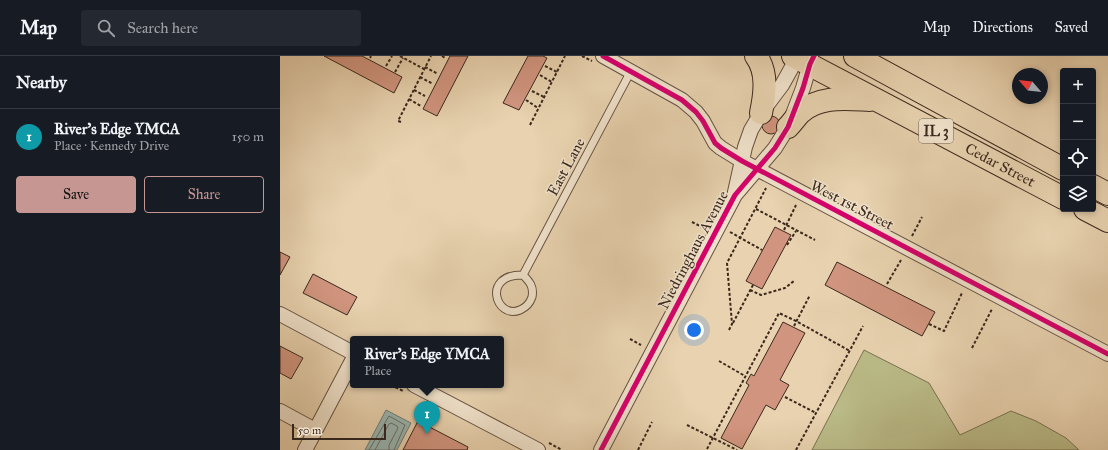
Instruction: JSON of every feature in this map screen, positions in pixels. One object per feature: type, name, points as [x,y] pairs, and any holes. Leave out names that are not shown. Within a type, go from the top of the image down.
[{"type":"highway","points":[[756,56],[763,72],[765,86],[761,113]]},
{"type":"highway","name":"Cedar Street","points":[[855,56],[1060,167]]},
{"type":"highway","points":[[874,56],[903,82]]},
{"type":"highway","name":"Cedar Street","points":[[800,60],[1060,196]]},
{"type":"highway","points":[[788,127],[801,112],[819,101],[840,98],[877,100]]},
{"type":"highway","points":[[1096,188],[1108,194]]},
{"type":"highway","points":[[1091,212],[1108,221]]},
{"type":"street","name":"West 1st Street","points":[[598,59],[631,71],[682,100],[700,117],[715,143],[720,148],[742,161],[1108,354]]},
{"type":"street","name":"Niedringhaus Avenue","points":[[735,195],[742,161],[751,130],[761,113],[800,60]]},
{"type":"street","name":"Niedringhaus Avenue","points":[[601,450],[735,195],[775,148],[788,127],[803,88],[800,60]]},
{"type":"street","points":[[280,314],[350,351]]},
{"type":"street","points":[[305,450],[350,365]]},
{"type":"street","points":[[420,388],[538,450]]},
{"type":"street","points":[[280,411],[315,430]]},
{"type":"lane","name":"East Lane","points":[[523,275],[631,71]]},
{"type":"lane","points":[[512,275],[523,275],[531,282],[533,291],[531,302],[525,308],[516,312],[502,307],[497,299],[496,289],[501,281],[512,275]]},
{"type":"path","points":[[386,66],[392,56]]},
{"type":"path","points":[[400,56],[438,74]]},
{"type":"path","points":[[401,122],[398,121],[432,56]]},
{"type":"path","points":[[442,56],[446,58]]},
{"type":"path","points":[[530,125],[566,56]]},
{"type":"path","points":[[582,56],[598,59]]},
{"type":"path","points":[[396,72],[403,58]]},
{"type":"path","points":[[545,66],[557,72]]},
{"type":"path","points":[[540,75],[552,82]]},
{"type":"path","points":[[420,77],[434,84]]},
{"type":"path","points":[[413,90],[425,96]]},
{"type":"path","points":[[532,91],[544,97]]},
{"type":"path","points":[[409,99],[421,106]]},
{"type":"path","points":[[526,100],[539,108]]},
{"type":"path","points":[[732,324],[727,263],[756,209],[771,177]]},
{"type":"path","points":[[784,230],[798,202]]},
{"type":"path","points":[[756,209],[815,240]]},
{"type":"path","points":[[718,226],[762,250]]},
{"type":"path","points":[[787,245],[796,230]]},
{"type":"path","points":[[750,290],[761,295],[785,288],[794,281]]},
{"type":"path","points":[[729,330],[753,285]]},
{"type":"path","points":[[929,324],[944,331],[962,293],[956,289]]},
{"type":"path","points":[[794,326],[810,295]]},
{"type":"path","points":[[972,348],[992,309]]},
{"type":"path","points":[[707,449],[779,313],[850,350]]},
{"type":"path","points":[[796,450],[863,326]]},
{"type":"path","points":[[719,361],[745,376]]},
{"type":"path","points":[[784,397],[816,413]]},
{"type":"path","points":[[638,450],[652,422]]},
{"type":"path","points":[[687,425],[737,450]]},
{"type":"green space","points":[[864,350],[929,383],[960,435],[1011,411],[1036,421],[1066,438],[1079,450],[812,450]]},
{"type":"water","points":[[386,410],[411,423],[397,450],[365,450]]},
{"type":"building","points":[[324,56],[362,56],[402,77],[394,93]]},
{"type":"building","points":[[450,56],[468,56],[437,116],[423,109]]},
{"type":"building","points":[[528,56],[543,56],[547,58],[519,110],[503,103]]},
{"type":"building","points":[[771,116],[777,119],[780,125],[777,131],[771,134],[765,131],[762,125],[765,119]]},
{"type":"building","points":[[775,227],[791,235],[762,289],[746,281]]},
{"type":"building","points":[[280,252],[290,257],[280,275]]},
{"type":"building","points":[[837,262],[935,312],[922,336],[825,285]]},
{"type":"building","points":[[313,274],[357,297],[347,315],[303,293]]},
{"type":"building","points":[[783,322],[805,333],[780,380],[789,385],[775,410],[766,405],[742,449],[721,438],[749,385],[746,383],[751,374],[754,376]]},
{"type":"building","points":[[280,346],[303,358],[291,379],[280,373]]},
{"type":"building","points":[[418,421],[468,447],[467,450],[403,450]]},
{"type":"cycle path","points":[[603,56],[682,100],[696,112],[703,121],[715,143],[742,161],[1108,354]]},
{"type":"cycle path","points":[[601,450],[735,195],[775,148],[788,127],[814,56]]},
{"type":"place","name":"River's Edge YMCA","points":[[427,434]]}]
